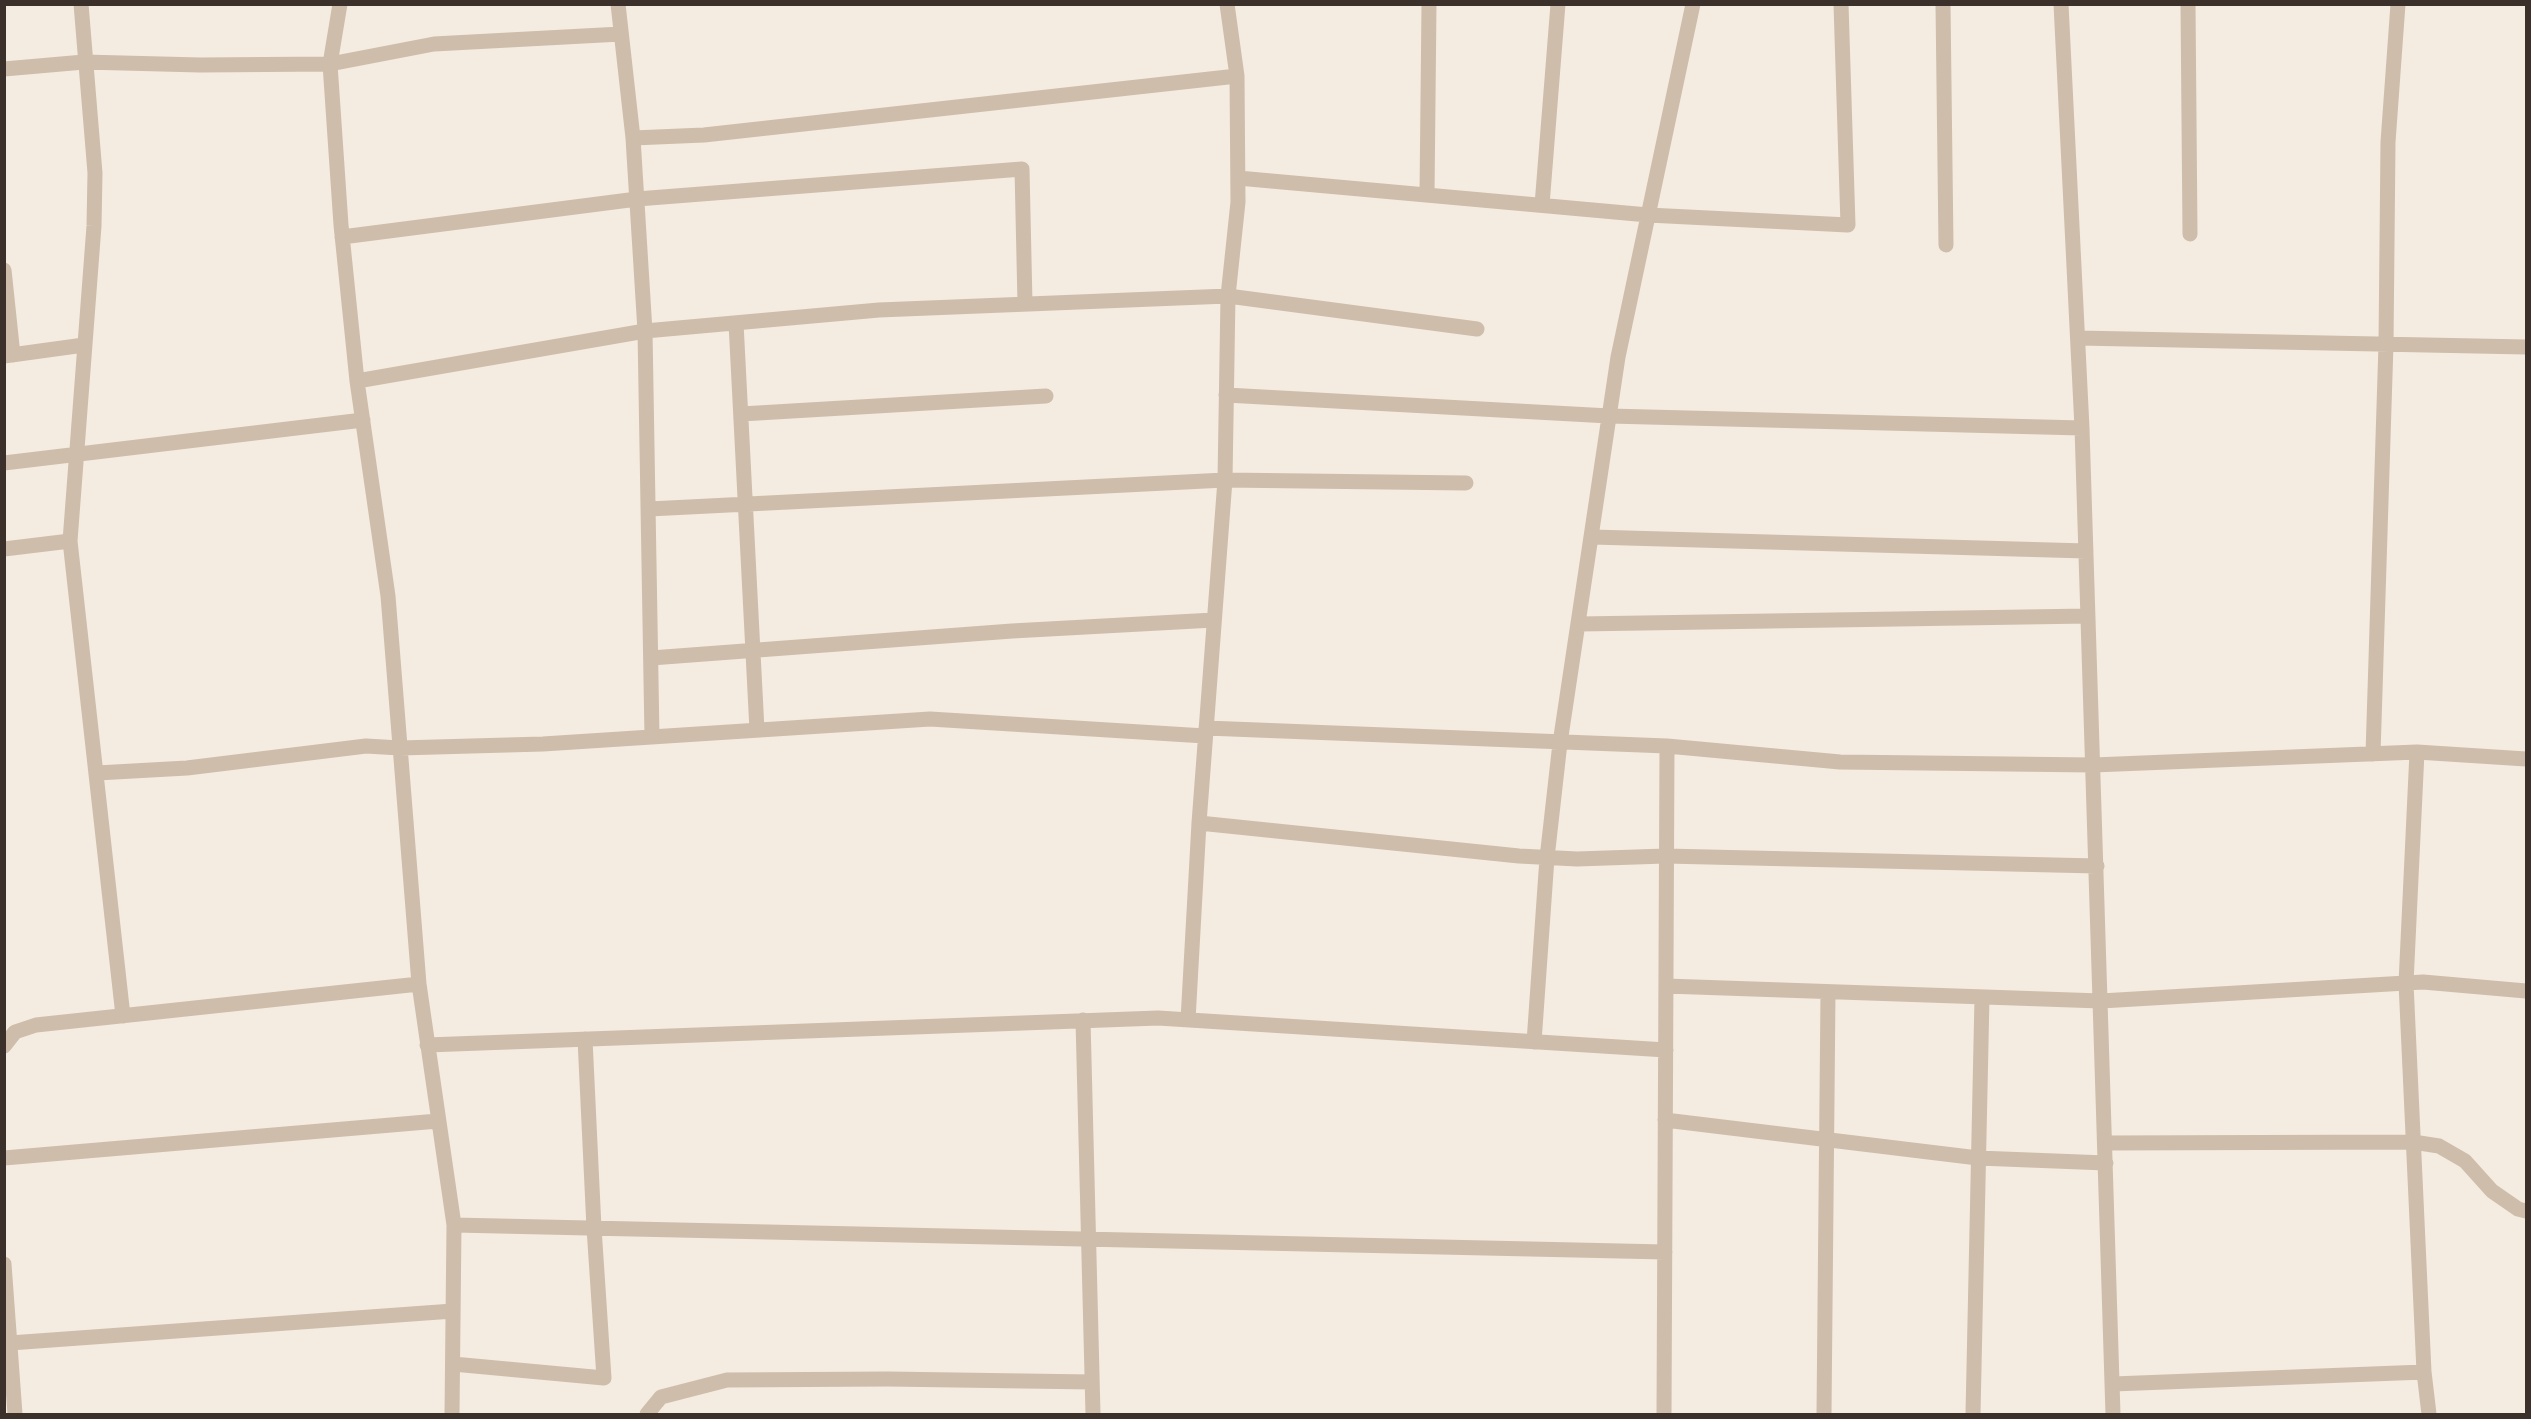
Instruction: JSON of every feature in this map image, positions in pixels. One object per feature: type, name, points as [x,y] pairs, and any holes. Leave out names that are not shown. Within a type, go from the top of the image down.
[{"type":"street","points":[[81,4],[84,62],[95,172],[92,257],[70,541],[123,1016]]},
{"type":"street","points":[[340,4],[330,64],[342,237],[357,381],[388,596],[419,984],[454,1225],[452,1414]]},
{"type":"street","points":[[1188,1020],[1205,732],[1224,480],[1228,296],[1238,202],[1237,76],[1227,4]]},
{"type":"street","points":[[1426,195],[1429,4]]},
{"type":"street","points":[[1542,205],[1558,4]]},
{"type":"street","points":[[1534,1042],[1547,858],[1560,743],[1618,357],[1693,4]]},
{"type":"street","points":[[1238,178],[1648,215],[1848,225],[1841,4]]},
{"type":"street","points":[[1943,4],[1946,245]]},
{"type":"street","points":[[2061,4],[2082,428],[2113,1414]]},
{"type":"street","points":[[2188,4],[2190,234]]},
{"type":"street","points":[[2373,754],[2386,344],[2388,142],[2398,4]]},
{"type":"street","points":[[620,5],[621,34],[633,138],[645,331],[652,737]]},
{"type":"street","points":[[4,69],[84,62],[200,65],[330,64],[434,44],[621,34]]},
{"type":"street","points":[[633,138],[716,134],[1237,76]]},
{"type":"street","points":[[342,237],[637,199],[1022,169],[1025,304]]},
{"type":"street","points":[[4,270],[9,356],[84,345]]},
{"type":"street","points":[[357,381],[645,331],[879,310],[1228,296],[1477,329]]},
{"type":"street","points":[[736,323],[757,730]]},
{"type":"street","points":[[2078,338],[2526,346]]},
{"type":"street","points":[[1226,395],[1609,416],[2082,428]]},
{"type":"street","points":[[741,414],[1046,396]]},
{"type":"street","points":[[4,463],[363,420]]},
{"type":"street","points":[[649,509],[1224,480],[1466,483]]},
{"type":"street","points":[[1592,537],[2086,551]]},
{"type":"street","points":[[4,549],[70,541]]},
{"type":"street","points":[[1579,624],[2088,616]]},
{"type":"street","points":[[651,658],[1012,631],[1214,620]]},
{"type":"street","points":[[97,773],[187,768],[366,746],[400,748],[543,744],[930,719],[1205,732],[1667,746],[1840,762],[2093,765],[2417,752],[2526,759]]},
{"type":"street","points":[[1664,1414],[1667,746]]},
{"type":"street","points":[[2417,752],[2406,983],[2424,1372],[2429,1414]]},
{"type":"street","points":[[1199,823],[1547,858],[1665,856],[2097,866]]},
{"type":"street","points":[[1666,986],[2101,1001],[2423,982],[2526,991]]},
{"type":"street","points":[[4,1046],[10,1032],[36,1025],[419,984]]},
{"type":"street","points":[[1824,1414],[1828,992]]},
{"type":"street","points":[[1973,1414],[1982,997]]},
{"type":"street","points":[[427,1045],[1158,1018],[1666,1050]]},
{"type":"street","points":[[1083,1020],[1093,1414]]},
{"type":"street","points":[[453,1364],[604,1378],[585,1039]]},
{"type":"street","points":[[1665,1120],[1978,1158],[2106,1163]]},
{"type":"street","points":[[4,1158],[438,1121]]},
{"type":"street","points":[[2106,1143],[2413,1142],[2439,1146],[2465,1161],[2492,1191],[2518,1209],[2526,1211]]},
{"type":"street","points":[[454,1225],[1665,1252]]},
{"type":"street","points":[[4,1264],[15,1414]]},
{"type":"street","points":[[10,1343],[453,1311]]},
{"type":"street","points":[[2113,1384],[2424,1372]]},
{"type":"street","points":[[647,1414],[661,1397],[727,1380],[888,1379],[1092,1382]]}]
